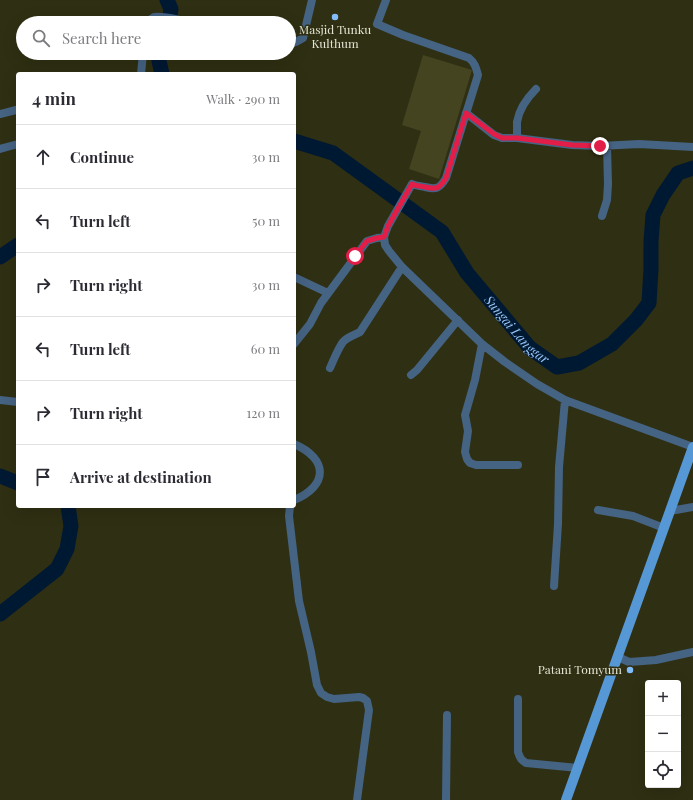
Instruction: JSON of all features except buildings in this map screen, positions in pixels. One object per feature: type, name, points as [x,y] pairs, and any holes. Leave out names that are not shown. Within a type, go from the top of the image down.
[{"type":"main road","points":[[566,800],[693,447]]},
{"type":"street","points":[[296,42],[303,38],[312,0]]},
{"type":"street","points":[[386,0],[377,24],[403,35],[469,58],[476,65],[478,75],[446,178],[437,188],[431,189],[412,184],[410,190],[388,226],[384,237],[385,245],[389,251],[402,267],[482,344],[537,384],[566,400],[693,447]]},
{"type":"street","points":[[141,72],[142,60]]},
{"type":"street","points":[[517,138],[518,121],[523,106],[528,97],[536,90]]},
{"type":"street","points":[[0,114],[16,110]]},
{"type":"street","points":[[466,113],[494,134],[502,138],[517,138],[572,145],[607,146],[640,144],[693,146]]},
{"type":"street","points":[[0,149],[16,145]]},
{"type":"street","points":[[602,216],[607,200],[607,146]]},
{"type":"street","points":[[296,342],[310,324],[328,293],[367,241],[384,237]]},
{"type":"street","points":[[330,368],[343,342],[360,332],[402,267]]},
{"type":"street","points":[[296,278],[328,293]]},
{"type":"street","points":[[411,375],[417,370],[458,320]]},
{"type":"street","points":[[482,344],[475,380],[465,415],[468,431],[465,452],[467,459],[470,463],[476,465],[518,465]]},
{"type":"street","points":[[0,400],[16,399]]},
{"type":"street","points":[[554,586],[558,524],[559,467],[566,400]]},
{"type":"street","points":[[296,445],[304,449],[317,461],[320,472],[313,489],[296,499]]},
{"type":"street","points":[[670,511],[693,507]]},
{"type":"street","points":[[290,508],[289,516],[299,601],[317,685],[322,693],[327,697],[334,699],[359,697],[368,701],[369,710],[357,800]]},
{"type":"street","points":[[598,510],[633,516],[664,528]]},
{"type":"street","points":[[618,657],[629,662],[656,660],[693,652]]},
{"type":"street","points":[[518,699],[518,752],[522,761],[526,763],[578,768]]},
{"type":"street","points":[[446,800],[447,715]]},
{"type":"shaded area","points":[[423,55],[472,70],[439,179],[409,169],[421,131],[402,125]]},
{"type":"waterway","points":[[167,0],[171,9],[170,16]]},
{"type":"waterway","points":[[159,60],[162,72]]},
{"type":"waterway","name":"Sungai Langgar","points":[[296,142],[333,153],[442,232],[467,273],[530,348],[557,367],[579,363],[612,344],[636,320],[649,303],[653,215],[663,195],[678,173],[693,168]]},
{"type":"waterway","name":"Sungai Langgar","points":[[0,257],[16,246]]},
{"type":"waterway","name":"Sungai Langgar","points":[[0,476],[16,482]]},
{"type":"waterway","name":"Sungai Langgar","points":[[0,614],[57,569],[67,549],[71,526],[68,508]]},
{"type":"place","name":"Masjid Tunku Kulthum","points":[[335,17]]},
{"type":"place","name":"Patani Tomyum","points":[[630,670]]},
{"type":"route","points":[[355,256],[367,241],[384,237],[388,226],[410,190],[412,184],[431,189],[437,188],[442,184],[446,178],[466,113],[494,134],[502,138],[517,138],[572,145],[600,146]]}]
